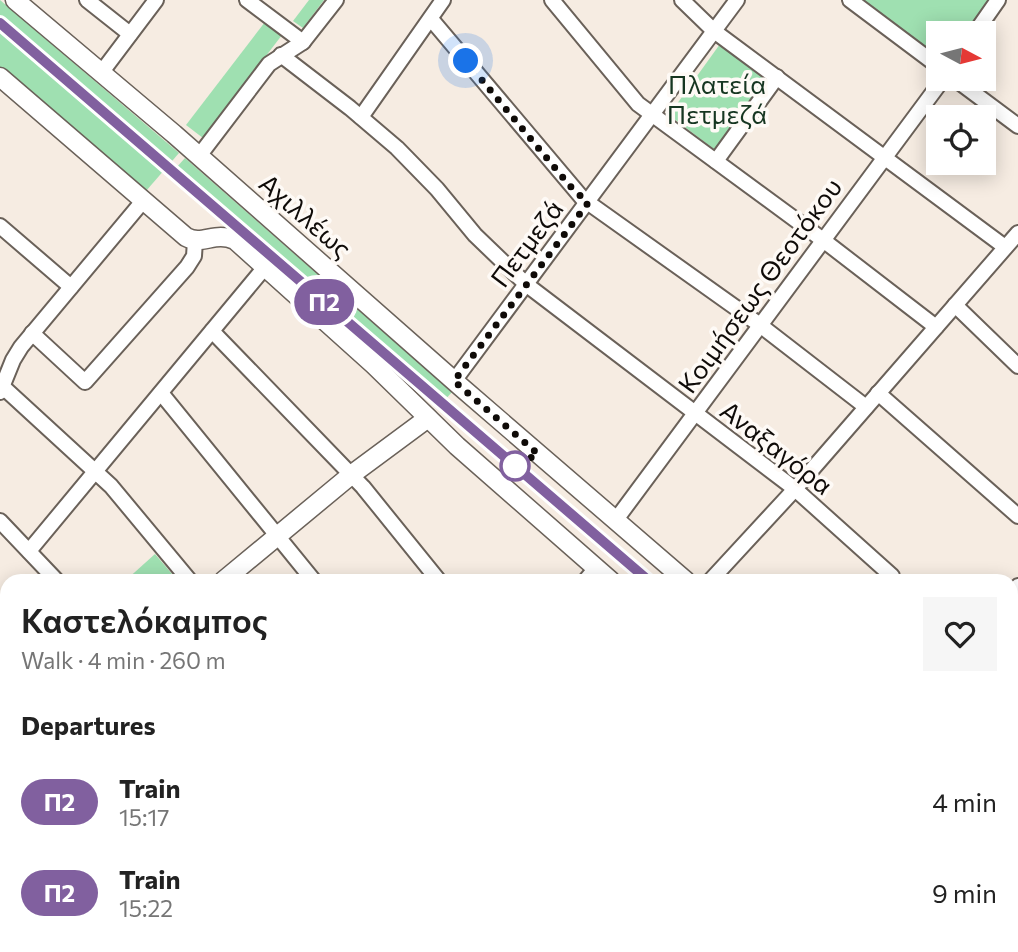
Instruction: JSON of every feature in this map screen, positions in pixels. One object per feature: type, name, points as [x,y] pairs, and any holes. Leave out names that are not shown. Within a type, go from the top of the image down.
[{"type":"street","name":"Αχιλλέως","points":[[15,0],[199,156],[678,574]]},
{"type":"street","points":[[88,0],[130,34]]},
{"type":"street","points":[[101,73],[156,0]]},
{"type":"street","points":[[247,0],[303,42]]},
{"type":"street","points":[[199,156],[269,64],[303,42],[336,0]]},
{"type":"street","points":[[362,117],[443,0]]},
{"type":"street","points":[[552,0],[638,104],[936,327]]},
{"type":"street","points":[[682,0],[714,31],[1006,247]]},
{"type":"street","name":"Πετμεζά","points":[[454,381],[737,0]]},
{"type":"street","points":[[850,0],[926,57]]},
{"type":"street","points":[[983,21],[998,0]]},
{"type":"street","points":[[430,19],[570,186],[588,203],[760,325],[866,407]]},
{"type":"street","name":"Αναξαγόρα","points":[[281,55],[362,117],[418,170],[475,235],[527,285],[795,489],[890,574]]},
{"type":"street","points":[[0,77],[184,235],[195,241],[215,236],[230,238],[265,267],[428,418],[590,574]]},
{"type":"street","points":[[716,161],[777,77]]},
{"type":"street","name":"Κοιμήσεως Θεοτόκου","points":[[615,521],[934,91]]},
{"type":"street","points":[[971,91],[1018,126]]},
{"type":"street","points":[[143,201],[14,357],[5,362],[1,390],[96,471],[146,525],[184,574]]},
{"type":"street","points":[[0,226],[71,287]]},
{"type":"street","points":[[716,574],[795,489],[1018,233]]},
{"type":"street","points":[[32,333],[85,382],[187,267],[194,256],[195,241]]},
{"type":"street","points":[[29,551],[265,267]]},
{"type":"street","points":[[955,305],[1018,366]]},
{"type":"street","points":[[212,331],[351,475],[433,574]]},
{"type":"street","points":[[878,393],[1018,516]]},
{"type":"street","points":[[161,394],[308,574]]},
{"type":"street","points":[[231,574],[351,475],[428,418]]},
{"type":"street","points":[[0,521],[50,574]]},
{"type":"shaded area","points":[[171,163],[444,401],[651,574],[635,574],[164,171]]},
{"type":"green space","points":[[0,0],[179,153],[146,191],[0,67]]},
{"type":"green space","points":[[309,0],[324,0],[303,28],[293,21]]},
{"type":"green space","points":[[850,0],[998,0],[983,21],[926,21],[926,57]]},
{"type":"green space","points":[[265,22],[282,35],[203,138],[186,125]]},
{"type":"green space","name":"Πλατεία Πετμεζά","points":[[720,44],[767,80],[715,150],[669,115]]},
{"type":"green space","points":[[185,158],[452,392],[444,401],[176,168]]},
{"type":"green space","points":[[155,554],[172,574],[133,574]]},
{"type":"railway","points":[[0,23],[641,574]]},
{"type":"train","name":"Π2","points":[[0,23],[641,574]]},
{"type":"route","points":[[466,61],[570,186],[588,203],[454,381],[538,454],[515,466]]}]
